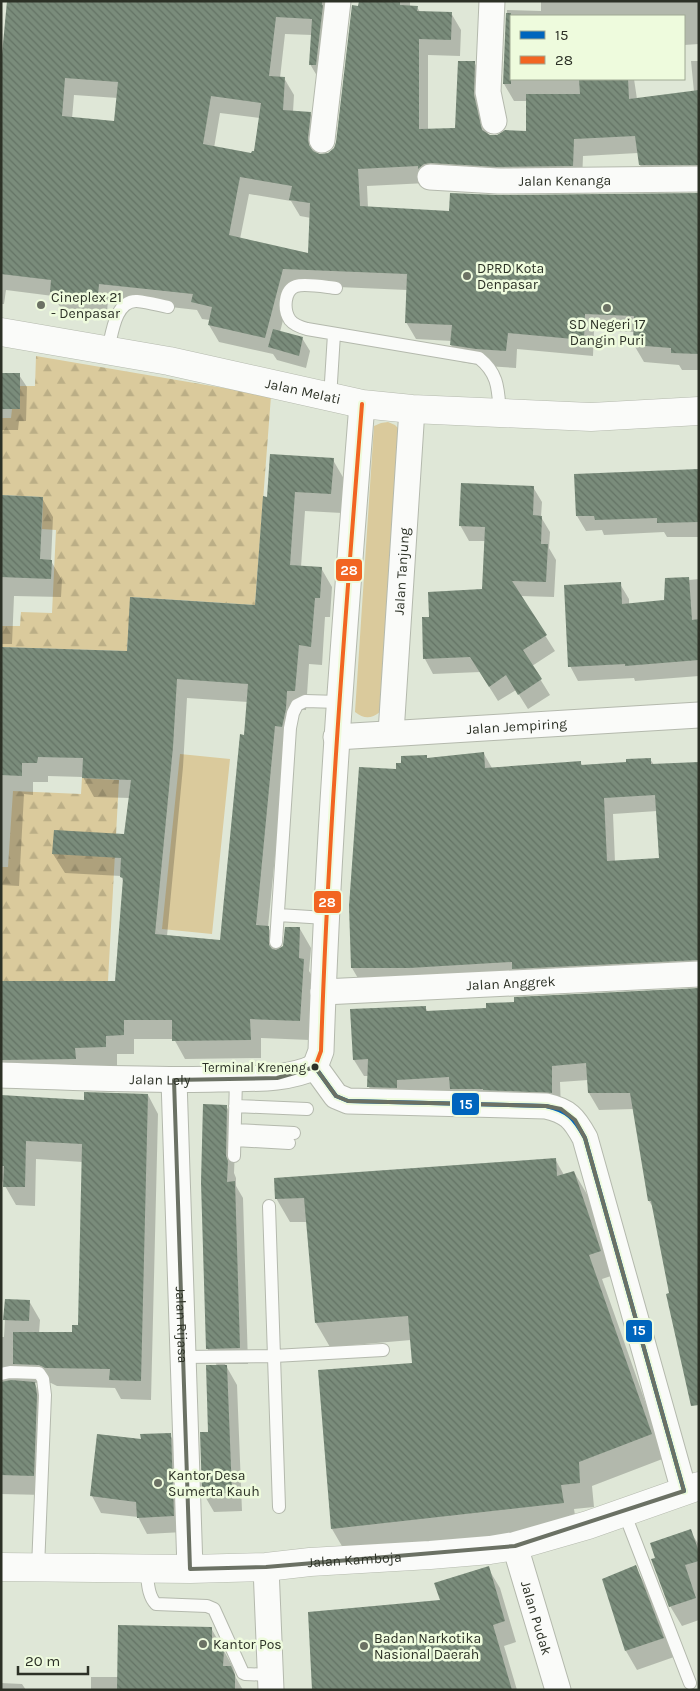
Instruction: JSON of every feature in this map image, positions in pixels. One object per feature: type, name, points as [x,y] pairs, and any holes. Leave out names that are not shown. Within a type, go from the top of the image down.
[{"type":"street","points":[[322,140],[338,1]]},
{"type":"street","points":[[492,1],[488,92],[494,122]]},
{"type":"street","name":"Jalan Kenanga","points":[[430,177],[498,181],[699,179]]},
{"type":"street","name":"Jalan Melati","points":[[1,332],[169,361],[362,404],[500,414],[591,417],[699,411]]},
{"type":"street","points":[[362,404],[336,737],[321,1051],[315,1067],[336,1096],[348,1101],[546,1106],[561,1109],[575,1120],[585,1138],[692,1488]]},
{"type":"street","name":"Jalan Tanjung","points":[[391,733],[412,409]]},
{"type":"street","name":"Jalan Jempiring","points":[[336,737],[699,715]]},
{"type":"street","name":"Jalan Anggrek","points":[[323,992],[699,974]]},
{"type":"street","name":"Jalan Lely","points":[[1,1075],[174,1080],[277,1078],[300,1074],[315,1067]]},
{"type":"street","name":"Jalan Rijasa","points":[[174,1080],[190,1569]]},
{"type":"street","name":"Jalan Kamboja","points":[[1,1567],[190,1569],[266,1567],[310,1562],[430,1555],[515,1546],[588,1525],[692,1488]]},
{"type":"street","name":"Jalan Pudak","points":[[515,1546],[558,1690]]},
{"type":"street","points":[[266,1567],[271,1682]]},
{"type":"lane","points":[[336,288],[294,286],[286,300],[286,312],[290,321],[297,326],[334,334],[479,358],[492,370],[497,384],[500,414]]},
{"type":"lane","points":[[108,350],[121,308],[136,301],[168,307]]},
{"type":"lane","points":[[330,398],[334,334]]},
{"type":"lane","points":[[276,942],[290,728],[293,713],[297,705],[305,701],[339,702]]},
{"type":"lane","points":[[278,915],[326,918]]},
{"type":"lane","points":[[234,1156],[236,1079]]},
{"type":"lane","points":[[236,1106],[307,1109]]},
{"type":"lane","points":[[235,1135],[292,1138]]},
{"type":"lane","points":[[269,1206],[279,1507]]},
{"type":"lane","points":[[182,1357],[274,1356],[383,1350]]},
{"type":"lane","points":[[1,1374],[10,1372],[39,1374],[43,1379],[45,1395],[38,1568]]},
{"type":"lane","points":[[624,1512],[690,1683]]},
{"type":"lane","points":[[146,1568],[150,1594],[156,1604],[208,1606],[214,1609],[243,1673],[271,1682]]},
{"type":"highlighted area","points":[[315,1067],[336,1096],[348,1101],[546,1106],[561,1109],[575,1120],[585,1138],[684,1491],[515,1546],[266,1567],[190,1569],[174,1080],[277,1078]]},
{"type":"green space","points":[[36,356],[271,396],[255,605],[131,597],[127,651],[1,647],[1,626],[20,626],[21,612],[52,613],[56,530],[42,529],[43,497],[1,495],[1,418],[11,418],[20,386],[35,386]]},
{"type":"green space","points":[[388,422],[400,430],[380,712],[368,717],[361,716],[355,712],[374,426]]},
{"type":"green space","points":[[180,754],[230,759],[212,934],[162,929]]},
{"type":"green space","points":[[82,778],[119,780],[108,981],[1,981],[1,867],[8,867],[13,791],[81,794]]},
{"type":"building","points":[[7,1],[322,1],[316,65],[309,65],[312,19],[276,17],[269,76],[285,77],[283,110],[311,112],[309,145],[313,151],[320,154],[328,153],[334,148],[336,142],[352,5],[358,6],[359,1],[400,1],[400,5],[418,6],[417,11],[452,12],[451,40],[419,39],[419,129],[455,128],[458,61],[475,61],[474,95],[482,130],[490,135],[497,135],[505,130],[526,131],[526,94],[580,94],[579,80],[628,80],[629,99],[699,90],[699,165],[639,165],[635,136],[574,139],[573,166],[498,167],[431,163],[424,164],[418,169],[418,166],[358,169],[360,206],[449,211],[450,193],[498,195],[699,193],[699,354],[671,353],[671,348],[633,345],[634,316],[585,314],[584,340],[508,333],[506,351],[450,345],[452,325],[405,323],[407,274],[283,269],[265,338],[208,325],[212,307],[191,302],[193,294],[99,284],[98,295],[50,292],[51,280],[1,274],[1,65]],"holes":[[[65,78],[118,82],[114,121],[62,116]],[[211,96],[261,103],[254,151],[251,153],[203,144]],[[240,177],[292,186],[289,200],[310,203],[308,253],[229,235]]]},
{"type":"building","points":[[506,13],[511,13],[511,84],[503,84]]},
{"type":"building","points":[[273,329],[303,337],[299,356],[268,347]]},
{"type":"building","points":[[1,373],[20,373],[20,409],[1,409]]},
{"type":"building","points":[[270,454],[334,458],[331,494],[295,492],[290,565],[322,567],[320,598],[315,598],[311,647],[299,645],[295,691],[287,691],[282,727],[275,726],[256,925],[269,926],[269,945],[272,949],[276,950],[283,946],[285,927],[300,927],[299,958],[304,959],[300,1021],[250,1019],[251,1040],[172,1041],[172,1020],[124,1020],[124,1035],[106,1036],[106,1047],[75,1048],[76,1059],[1,1060],[1,981],[115,981],[123,878],[120,877],[121,858],[52,854],[54,830],[124,834],[131,780],[82,778],[83,758],[38,757],[37,763],[22,763],[22,776],[1,775],[1,647],[127,651],[130,597],[255,605],[263,496],[267,497]],"holes":[[[177,679],[248,684],[244,735],[240,734],[220,940],[155,934],[173,747]]]},
{"type":"building","points":[[699,469],[699,522],[657,523],[657,518],[595,520],[594,516],[576,516],[574,474]]},
{"type":"building","points":[[461,483],[534,486],[533,515],[542,516],[541,544],[548,544],[546,582],[512,581],[547,635],[523,650],[542,679],[518,695],[506,675],[489,687],[470,657],[423,659],[422,617],[429,617],[428,592],[482,589],[485,527],[459,526]]},
{"type":"building","points":[[1,495],[43,497],[40,559],[52,560],[51,579],[1,577]]},
{"type":"building","points":[[689,577],[692,620],[699,619],[699,660],[625,666],[625,664],[568,667],[564,585],[621,582],[622,604],[664,600],[665,578]]},
{"type":"building","points":[[484,752],[485,768],[581,761],[581,765],[651,758],[651,764],[699,762],[699,960],[512,969],[512,962],[409,968],[351,968],[349,906],[359,767],[396,769],[396,763],[401,763],[401,756],[427,755],[427,758]],"holes":[[[655,795],[659,858],[607,861],[604,798]]]},
{"type":"building","points":[[699,988],[699,1405],[691,1406],[666,1294],[669,1293],[651,1201],[648,1201],[630,1093],[588,1093],[586,1063],[552,1066],[552,1093],[450,1089],[449,1077],[397,1080],[397,1088],[367,1087],[368,1059],[353,1060],[350,1009],[426,1006],[426,1011],[486,1008],[486,1003],[514,1002],[514,997]]},
{"type":"building","points":[[84,1092],[148,1094],[141,1381],[109,1380],[110,1369],[45,1368],[39,1365],[13,1364],[13,1332],[72,1332],[72,1325],[78,1325],[82,1144],[26,1141],[25,1187],[3,1187],[4,1166],[1,1166],[1,1095],[84,1100]]},
{"type":"building","points":[[203,1104],[227,1105],[227,1182],[235,1181],[240,1348],[206,1349],[201,1182]]},
{"type":"building","points":[[556,1158],[557,1176],[574,1171],[601,1251],[589,1255],[652,1434],[579,1462],[580,1483],[561,1485],[564,1503],[331,1529],[318,1370],[412,1363],[408,1316],[315,1323],[304,1198],[275,1199],[274,1178]]},
{"type":"building","points":[[5,1299],[30,1300],[29,1321],[3,1320]]},
{"type":"building","points":[[206,1365],[227,1365],[232,1493],[202,1494],[200,1432],[208,1432]]},
{"type":"building","points":[[11,1380],[35,1382],[37,1395],[34,1476],[1,1475],[1,1382]]},
{"type":"building","points":[[171,1433],[174,1516],[137,1518],[136,1502],[90,1496],[97,1434],[141,1439],[140,1434]]},
{"type":"building","points":[[691,1529],[699,1552],[699,1561],[685,1565],[696,1598],[669,1607],[651,1559],[655,1558],[650,1543]]},
{"type":"building","points":[[636,1565],[664,1638],[625,1651],[602,1579]]},
{"type":"building","points":[[489,1566],[505,1621],[493,1625],[512,1690],[312,1690],[308,1612],[440,1600],[434,1583]]},
{"type":"building","points":[[118,1625],[212,1627],[212,1642],[220,1642],[224,1650],[223,1666],[231,1666],[235,1675],[235,1690],[117,1690]]},
{"type":"transit line","name":"28","points":[[315,1067],[321,1051],[343,647],[362,404]]},
{"type":"transit line","name":"15","points":[[315,1067],[336,1096],[348,1101],[546,1106],[560,1110],[574,1120],[585,1138],[684,1491]]},
{"type":"place","name":"DPRD Kota Denpasar","points":[[467,276]]},
{"type":"place","name":"Cineplex 21 - Denpasar","points":[[41,305]]},
{"type":"place","name":"SD Negeri 17 Dangin Puri","points":[[607,308]]},
{"type":"place","name":"Terminal Kreneng","points":[[315,1067]]},
{"type":"place","name":"Kantor Desa Sumerta Kauh","points":[[158,1483]]},
{"type":"place","name":"Kantor Pos","points":[[203,1644]]},
{"type":"place","name":"Badan Narkotika Nasional Daerah","points":[[364,1646]]}]
